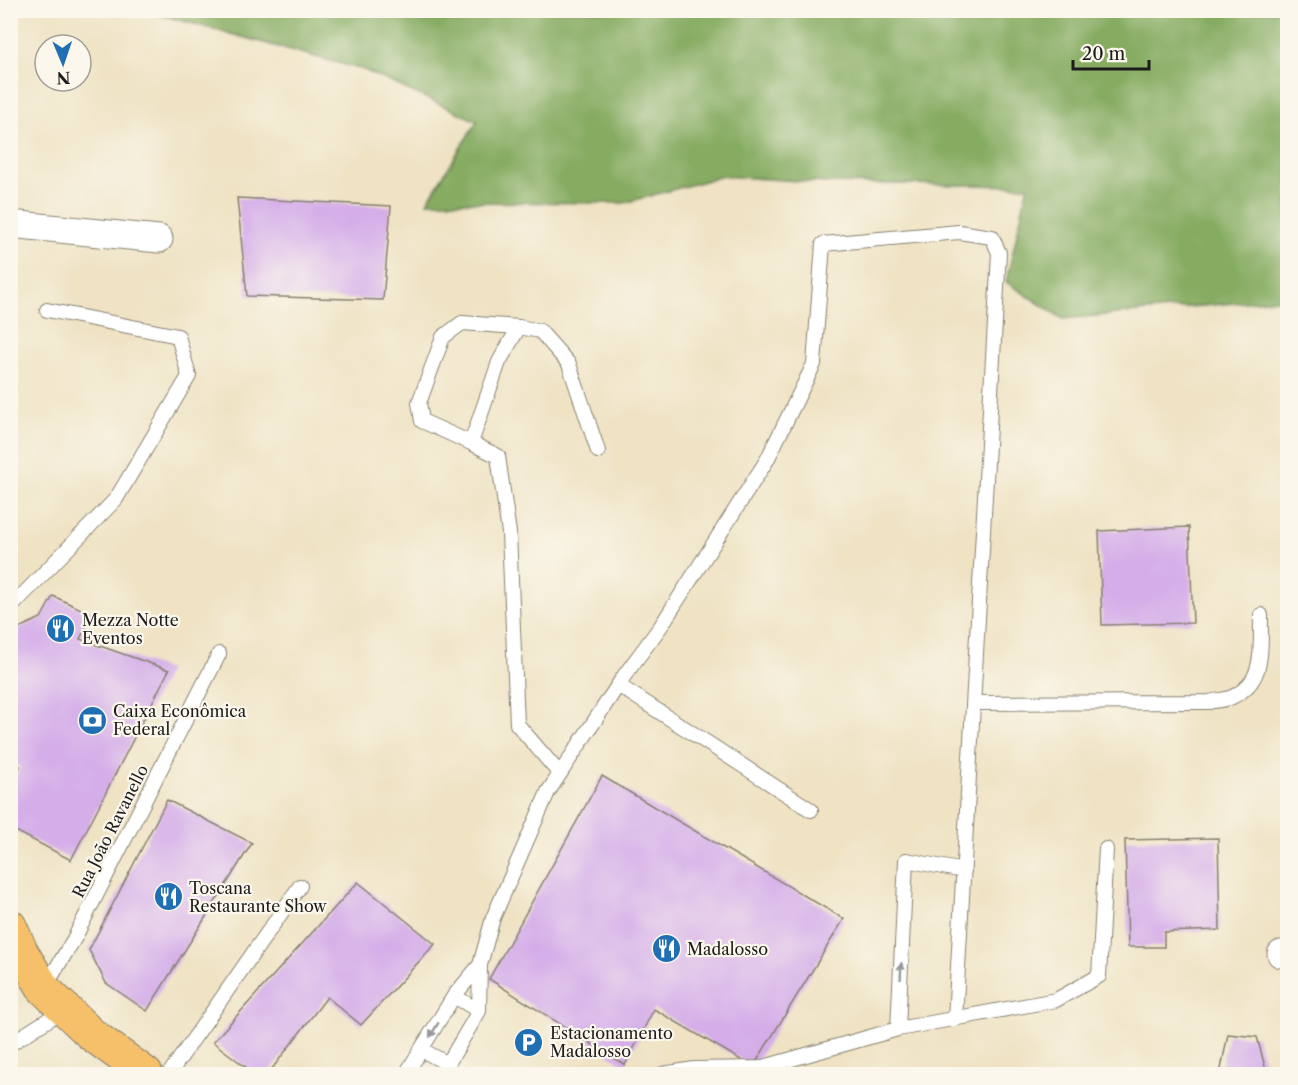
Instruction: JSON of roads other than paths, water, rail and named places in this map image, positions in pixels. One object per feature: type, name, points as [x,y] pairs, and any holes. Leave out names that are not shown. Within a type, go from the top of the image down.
[{"type":"main road","points":[[14,946],[55,999],[91,1034],[146,1074]]},
{"type":"street","points":[[10,224],[159,239]]},
{"type":"lane","points":[[422,1050],[445,1069],[479,1011],[480,965],[494,918],[548,792],[661,626],[767,460],[814,364],[823,244],[959,232],[992,237],[999,253],[955,1019]]},
{"type":"lane","points":[[10,608],[116,499],[189,376],[178,336],[47,310]]},
{"type":"lane","points":[[560,774],[518,724],[509,533],[498,456],[422,421],[419,403],[443,337],[462,323],[519,327],[540,331],[569,364],[598,451]]},
{"type":"lane","points":[[471,443],[500,362],[519,327]]},
{"type":"lane","points":[[973,703],[1209,702],[1232,698],[1250,685],[1259,669],[1261,615]]},
{"type":"lane","name":"Rua João Ravanello","points":[[55,999],[74,939],[219,654]]},
{"type":"lane","points":[[618,686],[811,810]]},
{"type":"lane","points":[[663,1074],[694,1069],[760,1068],[898,1029],[1056,1000],[1100,976],[1106,849]]},
{"type":"lane","points":[[898,1029],[906,860],[964,871]]},
{"type":"lane","points":[[169,1074],[300,886]]},
{"type":"lane","points":[[406,1074],[454,996],[480,965]]},
{"type":"lane","points":[[454,996],[479,1011]]},
{"type":"lane","points":[[10,1044],[55,999]]},
{"type":"place","name":"Mezza Notte Eventos","points":[[61,629]]},
{"type":"place","name":"Caixa Econômica Federal","points":[[92,720]]},
{"type":"place","name":"Toscana Restaurante Show","points":[[168,897]]},
{"type":"place","name":"Madalosso","points":[[666,949]]},
{"type":"place","name":"Estacionamento Madalosso","points":[[529,1042]]}]
